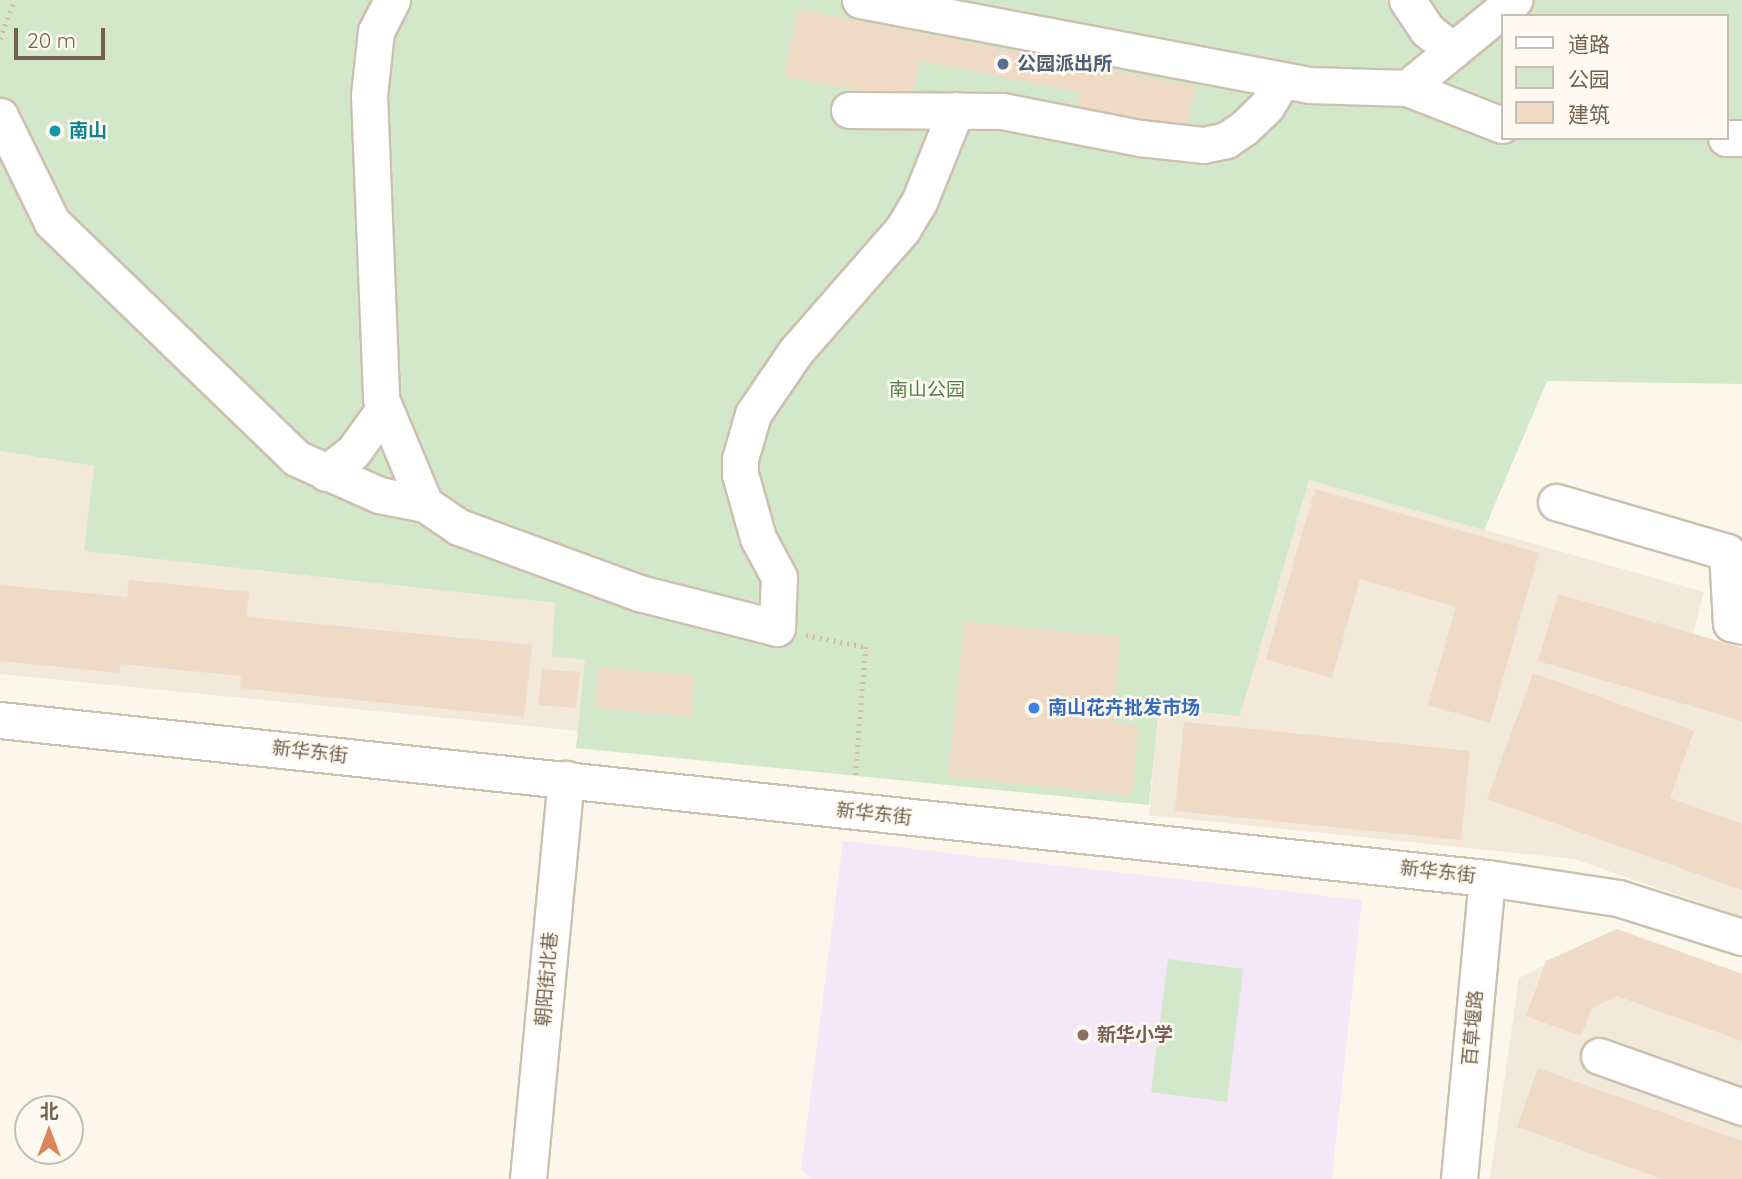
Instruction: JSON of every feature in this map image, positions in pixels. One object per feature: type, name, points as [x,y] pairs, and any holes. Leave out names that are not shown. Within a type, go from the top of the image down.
[{"type":"street","points":[[392,0],[376,31],[369,95],[384,409],[425,504]]},
{"type":"street","points":[[860,0],[1282,80],[1407,89],[1500,124]]},
{"type":"street","points":[[1407,0],[1427,30],[1453,50]]},
{"type":"street","points":[[1407,89],[1514,0]]},
{"type":"street","points":[[849,110],[1025,113],[1140,138],[1203,145],[1226,140],[1245,127],[1266,107],[1282,80]]},
{"type":"street","points":[[0,116],[52,222],[296,458],[379,495],[425,504],[459,527],[603,580],[684,607],[777,628],[779,577],[758,538],[740,474],[749,427],[768,388],[789,360],[902,230],[928,183],[956,110]]},
{"type":"street","points":[[326,473],[361,444],[384,409]]},
{"type":"street","points":[[1556,502],[1727,552],[1731,623],[1742,626]]},
{"type":"street","name":"新华东街","points":[[0,720],[1487,878],[1618,898],[1742,937]]},
{"type":"street","name":"朝阳街北巷","points":[[528,1179],[566,779]]},
{"type":"street","name":"百草堰路","points":[[1459,1179],[1487,878]]},
{"type":"street","points":[[1599,1056],[1742,1107]]},
{"type":"path","points":[[0,39],[14,0]]},
{"type":"path","points":[[777,628],[866,647],[852,812]]},
{"type":"shaded area","points":[[0,451],[94,466],[85,551],[555,603],[586,659],[578,731],[0,674]]},
{"type":"shaded area","points":[[1309,480],[1704,592],[1693,634],[1742,648],[1742,917],[1574,859],[1149,815],[1159,708],[1240,715]]},
{"type":"shaded area","name":"新华小学","points":[[843,841],[1362,900],[1332,1179],[812,1179],[801,1170]]},
{"type":"shaded area","points":[[1617,929],[1742,974],[1742,1179],[1490,1179],[1519,978]]},
{"type":"green space","name":"南山公园","points":[[0,0],[1742,0],[1742,384],[1547,381],[1484,530],[1309,480],[1240,716],[1159,708],[1149,805],[576,748],[585,660],[552,656],[555,603],[84,551],[94,466],[0,451]]},
{"type":"green space","points":[[1168,959],[1243,969],[1227,1102],[1151,1092]]},
{"type":"building","points":[[798,9],[1195,87],[1187,127],[1078,106],[1081,93],[920,61],[912,101],[784,76]]},
{"type":"building","points":[[1315,489],[1539,553],[1490,723],[1428,705],[1456,607],[1360,579],[1332,678],[1266,659]]},
{"type":"building","points":[[129,580],[249,592],[246,617],[532,645],[524,717],[240,688],[241,676],[120,664],[120,673],[0,661],[0,585],[127,597]]},
{"type":"building","points":[[1558,594],[1742,648],[1742,721],[1538,661]]},
{"type":"building","name":"南山花卉批发市场","points":[[964,621],[1121,637],[1112,722],[1139,725],[1132,796],[948,777]]},
{"type":"building","points":[[599,667],[694,676],[691,717],[595,708]]},
{"type":"building","points":[[542,669],[580,672],[576,708],[538,705]]},
{"type":"building","points":[[1533,673],[1694,731],[1670,798],[1742,824],[1742,890],[1487,799]]},
{"type":"building","points":[[1184,722],[1470,751],[1461,840],[1175,811]]},
{"type":"building","points":[[1617,929],[1742,974],[1742,1041],[1617,996],[1592,1008],[1581,1036],[1526,1016],[1546,961]]},
{"type":"building","points":[[1538,1068],[1742,1141],[1742,1179],[1662,1179],[1517,1127]]},
{"type":"place","name":"公园派出所","points":[[1003,64]]},
{"type":"place","name":"南山","points":[[55,131]]},
{"type":"place","name":"南山花卉批发市场","points":[[1034,708]]},
{"type":"place","name":"新华小学","points":[[1083,1035]]}]
